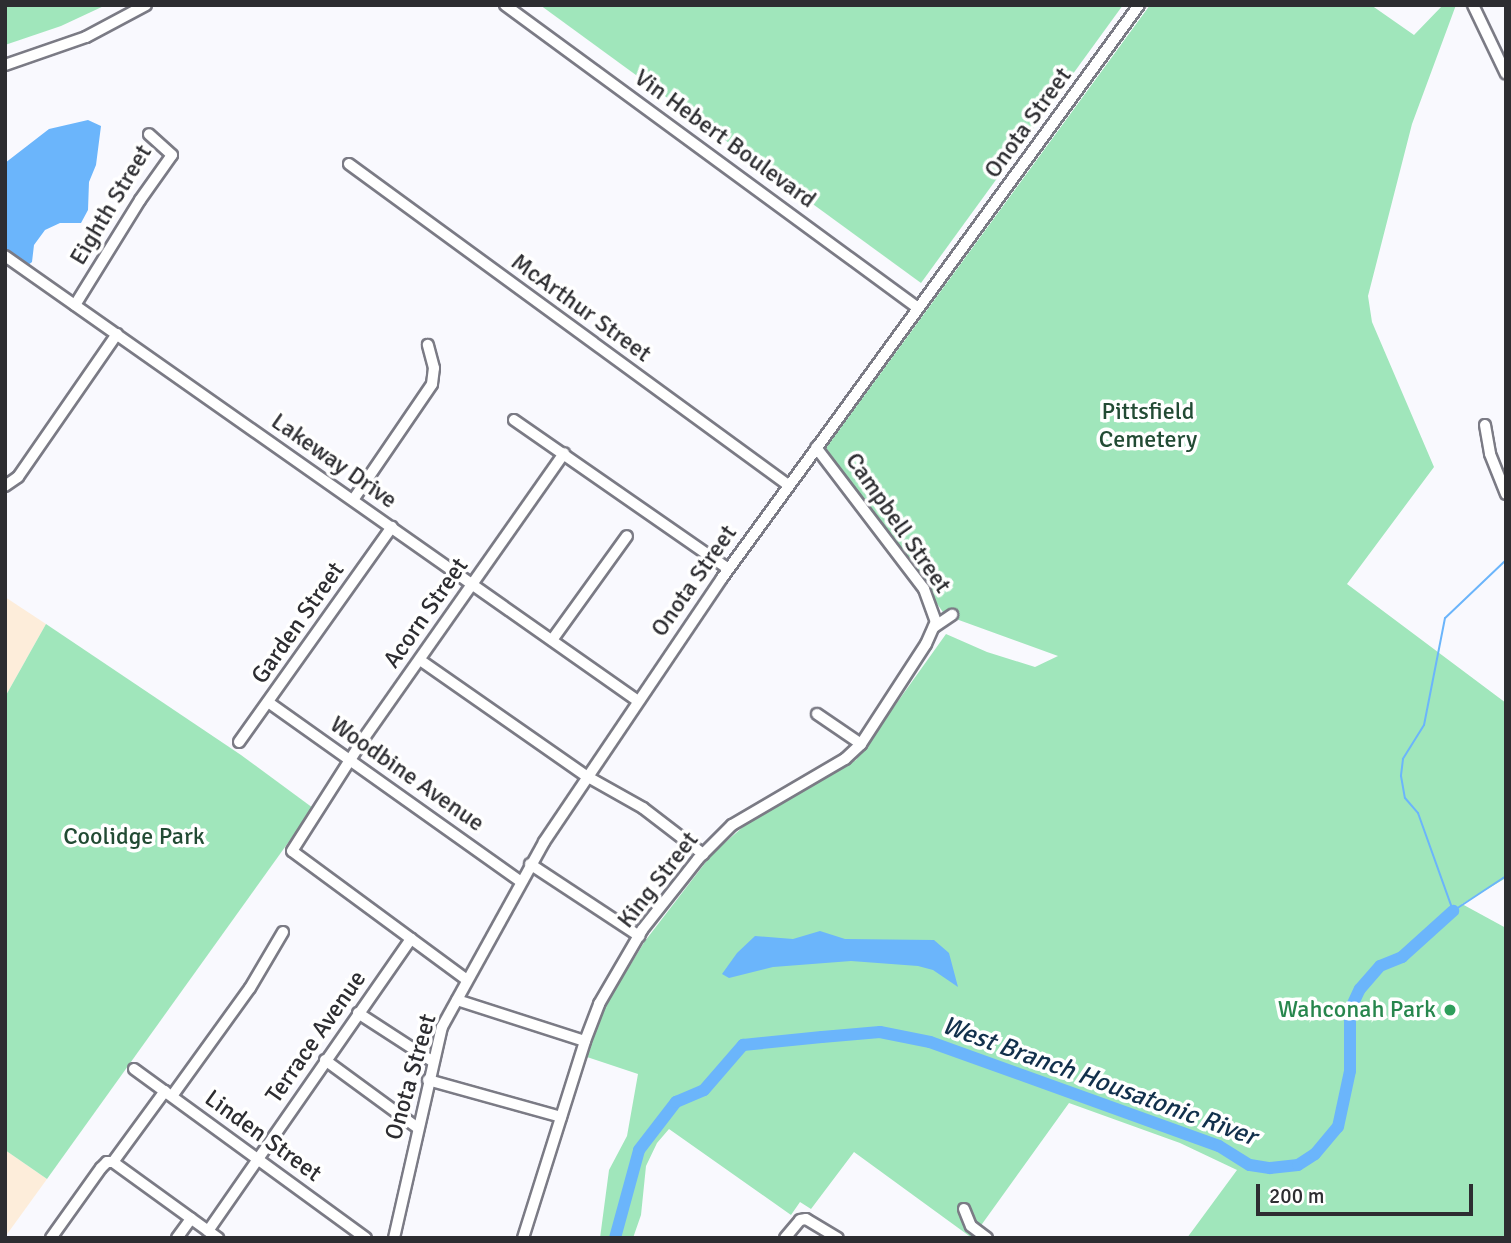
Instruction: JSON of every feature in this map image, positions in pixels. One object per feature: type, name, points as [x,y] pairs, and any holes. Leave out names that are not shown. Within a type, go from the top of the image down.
[{"type":"street","points":[[5,65],[86,37],[146,5]]},
{"type":"street","name":"Vin Hebert Boulevard","points":[[505,5],[918,308]]},
{"type":"street","name":"Onota Street","points":[[394,1238],[432,1061],[442,1027],[530,864],[728,569],[1139,5]]},
{"type":"street","points":[[1473,5],[1506,74]]},
{"type":"street","name":"Eighth Street","points":[[75,304],[140,200],[172,155],[149,134]]},
{"type":"street","name":"McArthur Street","points":[[349,164],[788,485]]},
{"type":"street","name":"Lakeway Drive","points":[[5,256],[638,701]]},
{"type":"street","points":[[5,486],[18,477],[117,334]]},
{"type":"street","points":[[353,500],[432,384],[434,368],[428,345]]},
{"type":"street","points":[[514,420],[728,569]]},
{"type":"street","points":[[1485,425],[1490,454],[1506,494]]},
{"type":"street","name":"Campbell Street","points":[[816,447],[924,589],[935,612],[934,627]]},
{"type":"street","name":"Acorn Street","points":[[411,939],[292,851],[324,797],[564,453]]},
{"type":"street","name":"Garden Street","points":[[239,742],[391,527]]},
{"type":"street","points":[[552,640],[627,536]]},
{"type":"street","points":[[934,627],[952,615]]},
{"type":"street","name":"King Street","points":[[523,1238],[599,1004],[639,936],[703,854],[732,825],[845,759],[861,744],[902,684],[934,627]]},
{"type":"street","points":[[420,660],[588,777],[643,808],[703,854]]},
{"type":"street","name":"Woodbine Avenue","points":[[268,702],[520,881]]},
{"type":"street","points":[[817,714],[861,744]]},
{"type":"street","points":[[530,864],[639,936]]},
{"type":"street","points":[[113,1162],[169,1094],[258,976],[283,932]]},
{"type":"street","points":[[411,939],[467,981]]},
{"type":"street","name":"Terrace Avenue","points":[[213,1235],[257,1158],[411,939]]},
{"type":"street","points":[[457,1000],[585,1041]]},
{"type":"street","points":[[358,1013],[432,1061]]},
{"type":"street","points":[[325,1060],[418,1128]]},
{"type":"street","name":"Linden Street","points":[[134,1069],[366,1238]]},
{"type":"street","points":[[428,1080],[561,1118]]},
{"type":"street","points":[[51,1238],[107,1162],[113,1162],[213,1235]]},
{"type":"street","points":[[964,1209],[971,1226],[987,1238]]},
{"type":"street","points":[[177,1238],[191,1219]]},
{"type":"street","points":[[785,1238],[800,1221],[813,1221],[838,1238]]},
{"type":"shaded area","points":[[5,597],[46,624],[5,697]]},
{"type":"shaded area","points":[[5,1150],[47,1179],[5,1237]]},
{"type":"green space","points":[[5,5],[106,5],[61,26],[5,45]]},
{"type":"green space","points":[[540,5],[1123,5],[921,283]]},
{"type":"green space","name":"Pittsfield Cemetery","points":[[1150,5],[1371,5],[1414,35],[1443,5],[1456,5],[1412,124],[1368,296],[1372,322],[1434,467],[1347,584],[1506,703],[1506,878],[1462,904],[1506,928],[1506,1238],[1187,1238],[1237,1170],[1180,1143],[1069,1103],[972,1238],[854,1152],[811,1209],[800,1202],[791,1215],[669,1129],[657,1143],[646,1166],[641,1215],[633,1238],[600,1238],[609,1170],[627,1136],[638,1074],[587,1057],[600,1014],[645,941],[712,854],[744,826],[856,760],[946,634],[987,652],[1035,667],[1058,656],[945,615],[826,448]]},
{"type":"green space","name":"Coolidge Park","points":[[46,624],[241,755],[313,808],[47,1179],[5,1150],[5,697]]},
{"type":"water","points":[[88,120],[101,126],[96,165],[89,182],[88,210],[81,223],[60,223],[45,230],[34,245],[32,262],[28,265],[5,252],[5,163],[49,129]]},
{"type":"water","points":[[820,931],[845,939],[934,940],[949,953],[958,987],[933,970],[918,966],[851,961],[773,967],[729,978],[722,974],[737,953],[755,936],[793,939]]},
{"type":"waterway","points":[[1506,560],[1445,618],[1424,725],[1403,759],[1401,776],[1405,798],[1418,813],[1453,911],[1506,876]]},
{"type":"waterway","name":"West Branch Housatonic River","points":[[615,1238],[639,1150],[676,1102],[704,1090],[743,1045],[880,1032],[930,1042],[1219,1146],[1250,1165],[1270,1168],[1298,1165],[1315,1154],[1338,1127],[1350,1071],[1350,1010],[1360,989],[1380,966],[1402,957],[1453,911]]},
{"type":"place","name":"Wahconah Park","points":[[1450,1010]]}]
